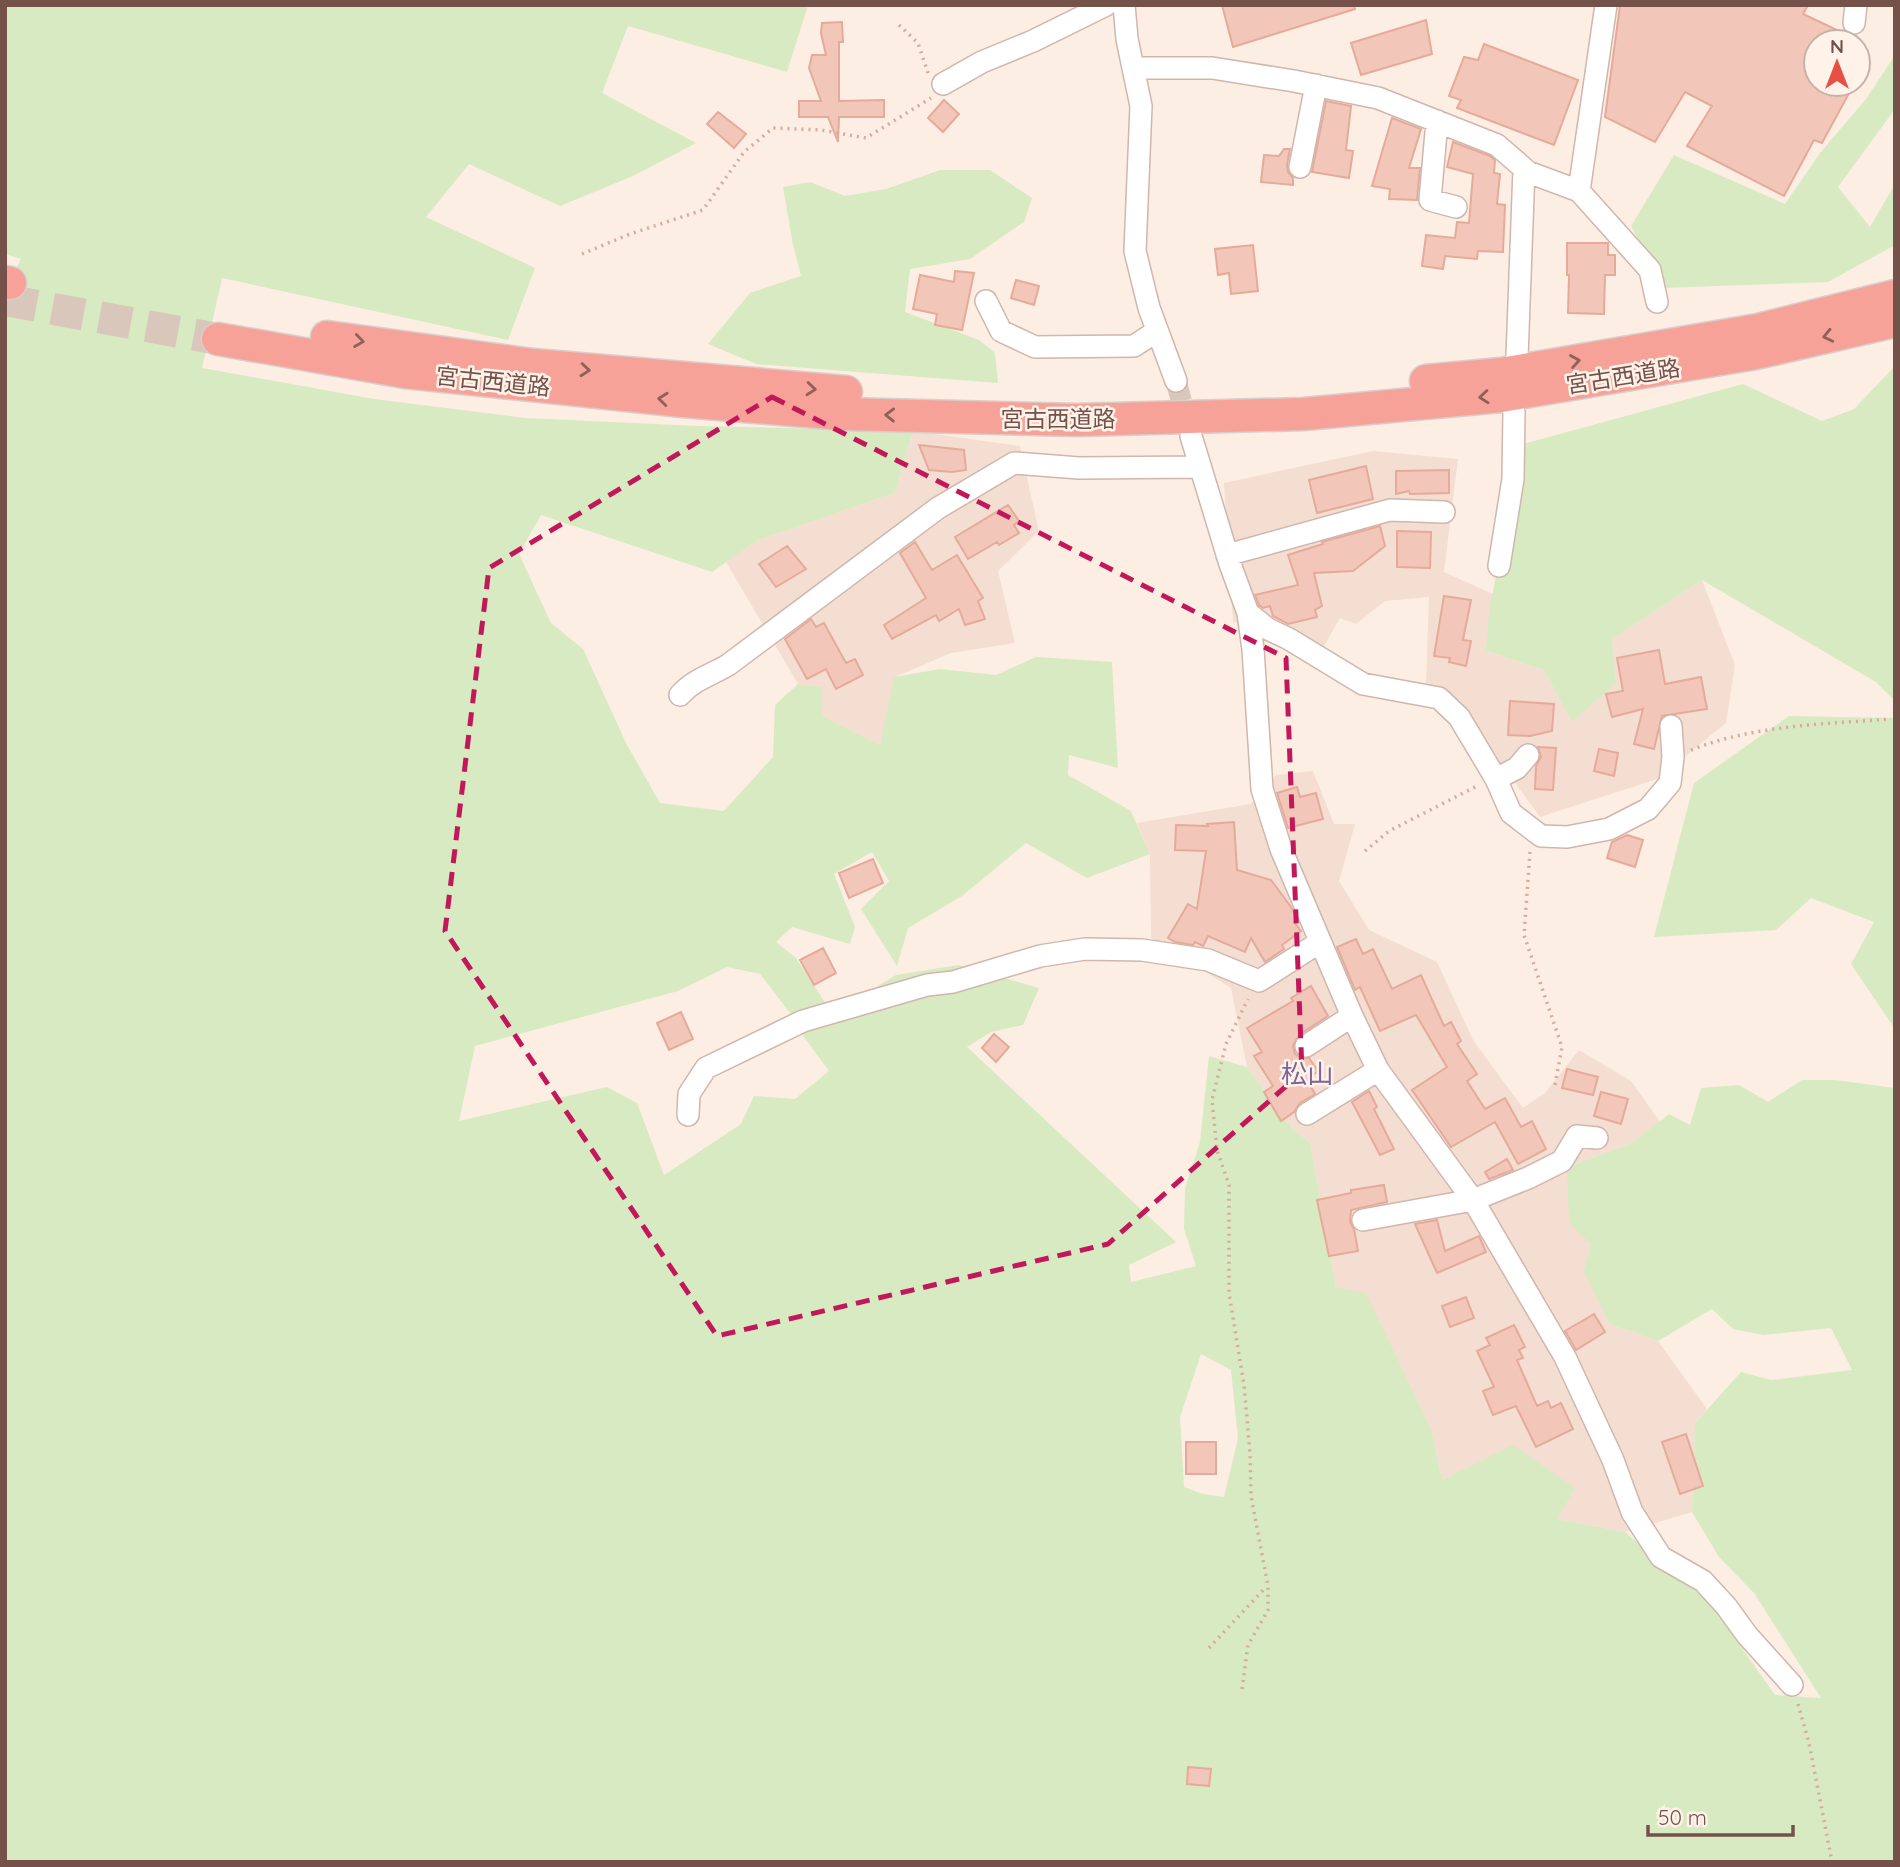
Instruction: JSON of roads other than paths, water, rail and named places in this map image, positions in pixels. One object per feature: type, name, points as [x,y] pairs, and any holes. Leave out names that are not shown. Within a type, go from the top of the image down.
[{"type":"highway","name":"宮古西道路","points":[[1895,296],[1758,330],[1501,373],[1306,393],[1078,401],[843,392],[559,367],[218,330],[405,372],[683,401],[843,414],[1077,420],[1304,414],[1501,396],[1756,353],[1895,321]]},
{"type":"street","points":[[943,84],[982,62],[1033,41],[1106,5]]},
{"type":"street","points":[[1124,5],[1141,106],[1135,251],[1149,308],[1176,381]]},
{"type":"street","points":[[1579,191],[1606,5]]},
{"type":"street","points":[[1133,68],[1212,68],[1378,97],[1497,145],[1524,169],[1579,191],[1650,270],[1657,302]]},
{"type":"street","points":[[1300,167],[1316,85]]},
{"type":"street","points":[[1437,121],[1430,200],[1456,207]]},
{"type":"street","points":[[1517,357],[1524,169]]},
{"type":"street","points":[[986,301],[1001,331],[1035,347],[1134,346],[1157,331]]},
{"type":"street","points":[[1499,566],[1513,479],[1514,411]]},
{"type":"street","points":[[1191,436],[1227,555],[1248,613],[1253,649],[1262,789],[1281,849],[1352,1016],[1378,1070],[1473,1200],[1565,1357],[1613,1460],[1632,1512],[1661,1557],[1703,1581],[1792,1685]]},
{"type":"street","points":[[680,695],[690,683],[729,665],[938,508],[1014,463],[1079,468],[1200,467]]},
{"type":"street","points":[[1227,555],[1390,510],[1444,512]]},
{"type":"street","points":[[1248,613],[1268,629],[1363,684],[1438,698],[1459,717],[1496,779],[1511,814],[1541,836],[1567,837],[1609,829],[1648,809],[1670,783],[1673,757],[1671,726]]},
{"type":"street","points":[[1496,779],[1517,768],[1528,755]]},
{"type":"street","points":[[688,1115],[690,1094],[706,1068],[803,1021],[928,985],[953,982],[1040,956],[1085,949],[1142,950],[1208,960],[1259,981],[1320,942]]},
{"type":"street","points":[[1307,1046],[1352,1016]]},
{"type":"street","points":[[1307,1114],[1378,1070]]},
{"type":"street","points":[[1363,1220],[1473,1200],[1562,1161],[1577,1136],[1597,1138]]},
{"type":"tunnel","points":[[5,300],[218,339]]},
{"type":"tunnel","points":[[1176,381],[1189,429]]},
{"type":"district","name":"松山","points":[[1307,1073]]}]
